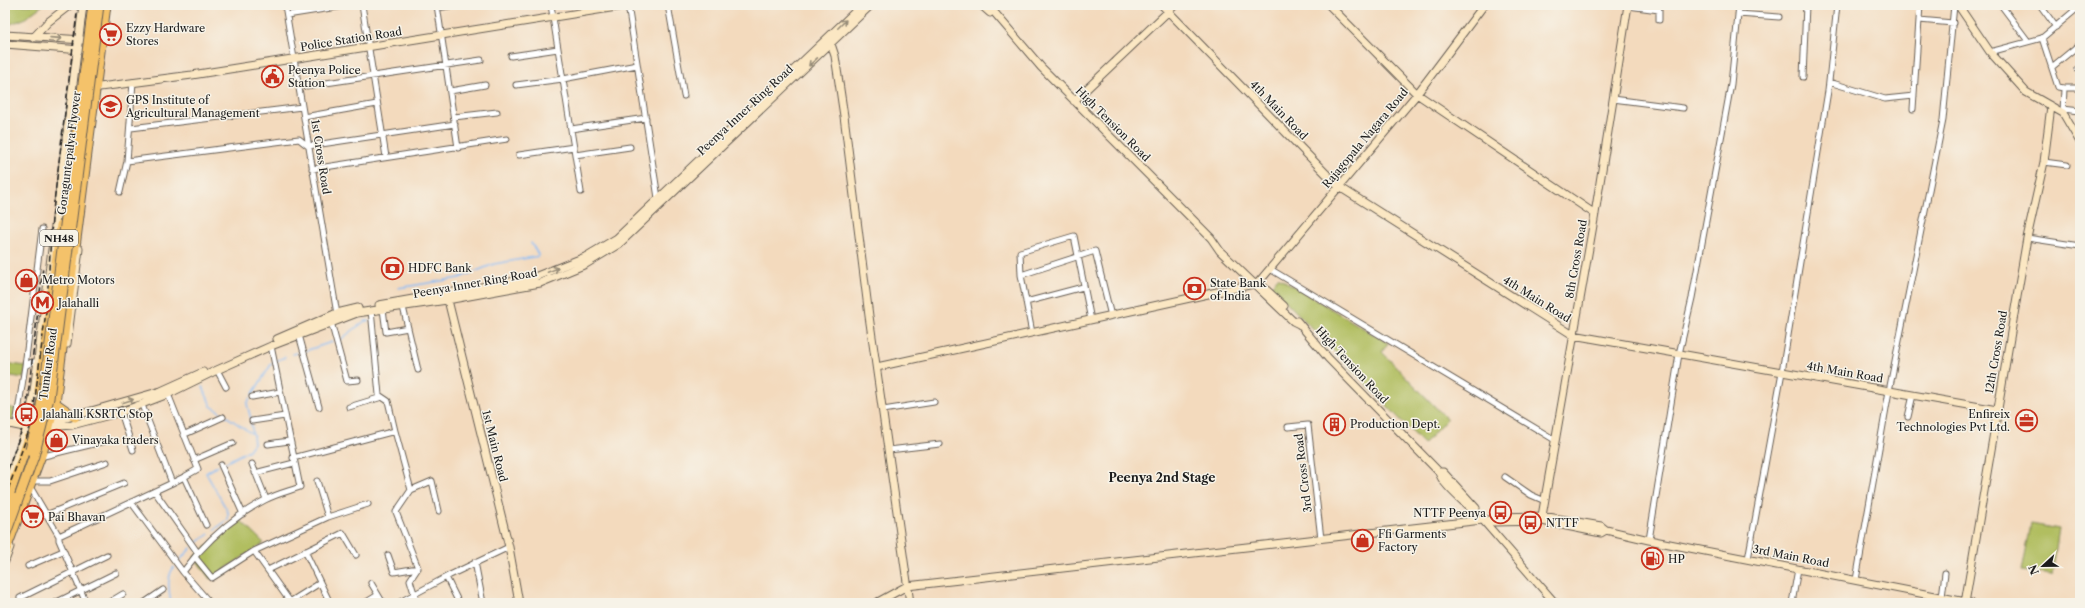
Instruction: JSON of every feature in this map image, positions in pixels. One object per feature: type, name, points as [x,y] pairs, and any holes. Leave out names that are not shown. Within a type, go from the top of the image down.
[{"type":"highway","name":"Tumkur Road","points":[[5,507],[7,493],[38,398],[78,86],[81,40],[89,5]]},
{"type":"highway","name":"Goraguntepalya Flyover","points":[[5,517],[28,456],[43,397],[93,5]]},
{"type":"highway","name":"Goraguntepalya Flyover","points":[[5,536],[34,456],[49,398],[99,5]]},
{"type":"highway","name":"Tumkur Road","points":[[5,552],[37,467],[55,400],[97,88],[106,5]]},
{"type":"highway","points":[[55,400],[74,417]]},
{"type":"street","points":[[32,46],[34,36],[58,13],[70,5]]},
{"type":"street","points":[[81,40],[83,5]]},
{"type":"street","points":[[97,88],[109,5]]},
{"type":"street","name":"1st Cross Road","points":[[285,5],[338,316]]},
{"type":"street","points":[[287,15],[350,5]]},
{"type":"street","points":[[362,5],[386,157]]},
{"type":"street","points":[[455,5],[437,6],[458,148]]},
{"type":"street","points":[[551,5],[581,192]]},
{"type":"street","points":[[628,5],[658,198]]},
{"type":"street","name":"Police Station Road","points":[[78,86],[97,88],[133,82],[192,76],[628,5]]},
{"type":"street","points":[[668,5],[684,96]]},
{"type":"street","name":"Peenya Inner Ring Road","points":[[830,41],[862,5]]},
{"type":"street","name":"Peenya Inner Ring Road","points":[[48,429],[72,425],[142,405],[271,346],[331,322],[338,316],[371,310],[403,307],[532,278],[586,257],[617,238],[658,198],[871,5]]},
{"type":"street","name":"High Tension Road","points":[[981,5],[989,13],[994,14]]},
{"type":"street","name":"High Tension Road","points":[[988,5],[994,14],[1074,101],[1219,248],[1220,251],[1256,284],[1269,291],[1328,358],[1439,472],[1443,472],[1475,507],[1482,520],[1555,603]]},
{"type":"street","name":"4th Main Road","points":[[1162,5],[1338,186],[1573,335],[1997,410]]},
{"type":"street","points":[[1074,101],[1175,5]]},
{"type":"street","points":[[1329,5],[1417,94],[1595,214]]},
{"type":"street","name":"Rajagopala Nagara Road","points":[[1256,284],[1270,270],[1338,186],[1417,94],[1484,5]]},
{"type":"street","points":[[1628,5],[1658,10],[1660,20]]},
{"type":"street","name":"8th Cross Road","points":[[1542,516],[1595,214],[1628,5]]},
{"type":"street","points":[[1649,540],[1679,354],[1692,298],[1730,91],[1739,5]]},
{"type":"street","points":[[1803,77],[1806,5]]},
{"type":"street","points":[[1748,559],[1782,372],[1829,82],[1837,5]]},
{"type":"street","points":[[1913,109],[1920,5]]},
{"type":"street","points":[[1856,580],[1889,391],[1943,120],[1954,5]]},
{"type":"street","points":[[1958,5],[1990,52],[2026,92],[2063,111],[2080,111]]},
{"type":"street","points":[[2001,5],[2028,41]]},
{"type":"street","points":[[2040,5],[2056,27]]},
{"type":"street","points":[[1990,52],[2042,38],[2080,6]]},
{"type":"street","points":[[1738,14],[1779,18]]},
{"type":"street","points":[[1919,20],[1953,23]]},
{"type":"street","points":[[5,35],[81,40],[101,48]]},
{"type":"street","points":[[2042,38],[2058,88],[2080,88]]},
{"type":"street","points":[[830,41],[835,56],[844,116],[869,316],[910,603]]},
{"type":"street","points":[[5,44],[80,50],[101,48]]},
{"type":"street","points":[[2052,67],[2079,45]]},
{"type":"street","name":"Peenya Inner Ring Road","points":[[48,429],[74,417],[161,391],[338,316],[540,283],[586,264],[619,244],[822,48]]},
{"type":"street","points":[[28,427],[80,50]]},
{"type":"street","points":[[511,56],[558,50]]},
{"type":"street","points":[[299,87],[481,60]]},
{"type":"street","points":[[516,85],[637,65]]},
{"type":"street","points":[[120,192],[127,161],[131,128],[133,82]]},
{"type":"street","points":[[1829,82],[1885,99],[1914,96]]},
{"type":"street","points":[[450,91],[485,85]]},
{"type":"street","points":[[2064,88],[2063,111],[2079,138]]},
{"type":"street","points":[[1613,98],[1683,108]]},
{"type":"street","points":[[304,117],[377,104]]},
{"type":"street","name":"12th Cross Road","points":[[1967,603],[2026,238],[2044,162],[2051,106]]},
{"type":"street","points":[[131,128],[302,107]]},
{"type":"street","points":[[454,117],[497,112]]},
{"type":"street","points":[[571,129],[646,118]]},
{"type":"street","points":[[127,161],[299,139],[308,146],[455,124]]},
{"type":"street","points":[[312,169],[507,140]]},
{"type":"street","points":[[519,155],[574,147]]},
{"type":"street","points":[[575,155],[630,147]]},
{"type":"street","points":[[2044,162],[2067,165]]},
{"type":"street","points":[[16,425],[42,229]]},
{"type":"street","points":[[1032,333],[1018,254],[1022,251],[1074,236],[1083,287],[1091,320]]},
{"type":"street","points":[[2026,238],[2080,246]]},
{"type":"street","points":[[1021,275],[1096,251],[1111,316]]},
{"type":"street","points":[[1270,270],[1555,440]]},
{"type":"street","points":[[877,367],[1256,284]]},
{"type":"street","points":[[1026,302],[1083,287]]},
{"type":"street","name":"1st Main Road","points":[[447,297],[509,548],[519,603]]},
{"type":"street","points":[[403,307],[418,370]]},
{"type":"street","points":[[383,309],[386,332],[408,328]]},
{"type":"street","points":[[371,310],[379,395],[388,401],[411,490]]},
{"type":"street","points":[[331,322],[347,381],[358,380]]},
{"type":"street","points":[[299,335],[319,407]]},
{"type":"street","points":[[183,572],[212,538],[243,514],[266,500],[300,487],[289,441],[271,346]]},
{"type":"street","points":[[25,366],[32,362],[38,362]]},
{"type":"street","points":[[217,370],[226,387]]},
{"type":"street","points":[[252,397],[280,392]]},
{"type":"street","points":[[59,536],[155,492],[198,469],[183,435],[168,394]]},
{"type":"street","points":[[1908,417],[1913,395]]},
{"type":"street","points":[[348,407],[382,397]]},
{"type":"street","points":[[883,410],[934,402]]},
{"type":"street","points":[[142,405],[172,483]]},
{"type":"street","points":[[121,412],[134,450]]},
{"type":"street","points":[[252,421],[285,416]]},
{"type":"street","points":[[183,435],[223,417]]},
{"type":"street","points":[[5,423],[48,429],[47,444],[36,481],[5,561]]},
{"type":"street","name":"3rd Cross Road","points":[[1288,427],[1308,425],[1321,538]]},
{"type":"street","points":[[255,473],[293,460],[395,431]]},
{"type":"street","points":[[44,456],[106,441]]},
{"type":"street","points":[[268,444],[289,441]]},
{"type":"street","points":[[194,460],[233,443]]},
{"type":"street","points":[[889,450],[940,444]]},
{"type":"street","points":[[36,481],[50,481],[107,462]]},
{"type":"street","points":[[252,464],[266,500]]},
{"type":"street","points":[[221,465],[243,514]]},
{"type":"street","points":[[184,477],[206,525]]},
{"type":"street","points":[[1505,477],[1531,496],[1545,501]]},
{"type":"street","points":[[317,480],[328,517]]},
{"type":"street","points":[[418,568],[396,512],[411,490],[432,482],[439,511]]},
{"type":"street","points":[[46,515],[124,483]]},
{"type":"street","points":[[32,490],[59,536],[58,540],[86,603]]},
{"type":"street","points":[[155,492],[193,546],[212,578],[254,551],[328,517],[368,504]]},
{"type":"street","points":[[131,502],[183,572],[210,603]]},
{"type":"street","name":"3rd Main Road","points":[[1491,520],[1494,517],[1542,516],[1601,526],[1606,530],[1649,540],[1967,603]]},
{"type":"street","name":"3rd Main Road","points":[[908,586],[1482,520],[1491,520],[1494,522],[1542,521],[1601,533],[1606,530]]},
{"type":"street","points":[[268,570],[343,533],[356,555]]},
{"type":"street","points":[[398,603],[475,562],[509,548]]},
{"type":"street","points":[[28,566],[63,551]]},
{"type":"street","points":[[254,551],[290,603],[320,583]]},
{"type":"street","points":[[304,551],[330,603]]},
{"type":"street","points":[[20,598],[107,555]]},
{"type":"street","points":[[388,555],[394,572],[397,573],[418,568]]},
{"type":"street","points":[[475,562],[483,603]]},
{"type":"street","points":[[417,603],[410,580],[418,568]]},
{"type":"street","points":[[1792,603],[1798,569]]},
{"type":"street","points":[[55,603],[116,573]]},
{"type":"street","points":[[1942,597],[1945,573]]},
{"type":"street","points":[[446,577],[459,603]]},
{"type":"street","points":[[371,583],[383,603]]},
{"type":"street","points":[[876,603],[908,586]]},
{"type":"street","points":[[144,603],[163,590]]},
{"type":"street","points":[[108,603],[123,594]]},
{"type":"street","points":[[365,603],[378,595]]},
{"type":"green space","points":[[9,5],[43,5],[24,19],[8,25]]},
{"type":"green space","points":[[1278,277],[1388,343],[1382,352],[1447,419],[1424,444],[1271,286]]},
{"type":"green space","points":[[5,363],[26,366],[24,378],[5,375]]},
{"type":"green space","points":[[5,407],[18,409],[16,420],[5,418]]},
{"type":"green space","points":[[240,520],[264,543],[210,579],[194,557]]},
{"type":"green space","points":[[2031,524],[2059,529],[2052,575],[2022,571]]},
{"type":"waterway","points":[[398,288],[459,278],[494,264],[539,256],[531,243]]},
{"type":"waterway","points":[[340,340],[365,321],[369,321]]},
{"type":"waterway","points":[[305,351],[332,342]]},
{"type":"waterway","points":[[293,354],[297,353]]},
{"type":"waterway","points":[[276,361],[285,357]]},
{"type":"waterway","points":[[252,395],[272,363]]},
{"type":"waterway","points":[[203,387],[211,406],[254,435]]},
{"type":"waterway","points":[[250,398],[247,404],[251,419]]},
{"type":"waterway","points":[[223,464],[249,450],[254,443],[251,423]]},
{"type":"waterway","points":[[215,529],[228,520],[228,512],[206,473],[219,465]]},
{"type":"waterway","points":[[194,545],[209,534]]},
{"type":"waterway","points":[[180,560],[191,548]]},
{"type":"waterway","points":[[171,603],[169,580],[171,571],[174,567]]},
{"type":"railway","points":[[5,498],[32,422],[47,303],[52,219],[78,5]]},
{"type":"railway","points":[[5,478],[25,421],[43,267]]},
{"type":"place","name":"Ezzy Hardware Stores","points":[[111,34]]},
{"type":"place","name":"Peenya Police Station","points":[[272,76]]},
{"type":"place","name":"GPS Institute of Agricultural Management","points":[[110,106]]},
{"type":"place","name":"HDFC Bank","points":[[392,268]]},
{"type":"place","name":"Metro Motors","points":[[27,280]]},
{"type":"place","name":"State Bank of India","points":[[1194,289]]},
{"type":"place","name":"Jalahalli","points":[[43,303]]},
{"type":"place","name":"Jalahalli KSRTC Stop","points":[[27,414]]},
{"type":"place","name":"Enfireix Technologies Pvt Ltd.","points":[[2026,420]]},
{"type":"place","name":"Production Dept.","points":[[1334,424]]},
{"type":"place","name":"Vinayaka traders","points":[[56,440]]},
{"type":"place","name":"NTTF Peenya","points":[[1501,513]]},
{"type":"place","name":"Pai Bhavan","points":[[33,517]]},
{"type":"place","name":"NTTF","points":[[1531,523]]},
{"type":"place","name":"Ffi Garments Factory","points":[[1363,540]]},
{"type":"place","name":"HP","points":[[1653,559]]},
{"type":"district","name":"Peenya 2nd Stage","points":[[1162,478]]}]
